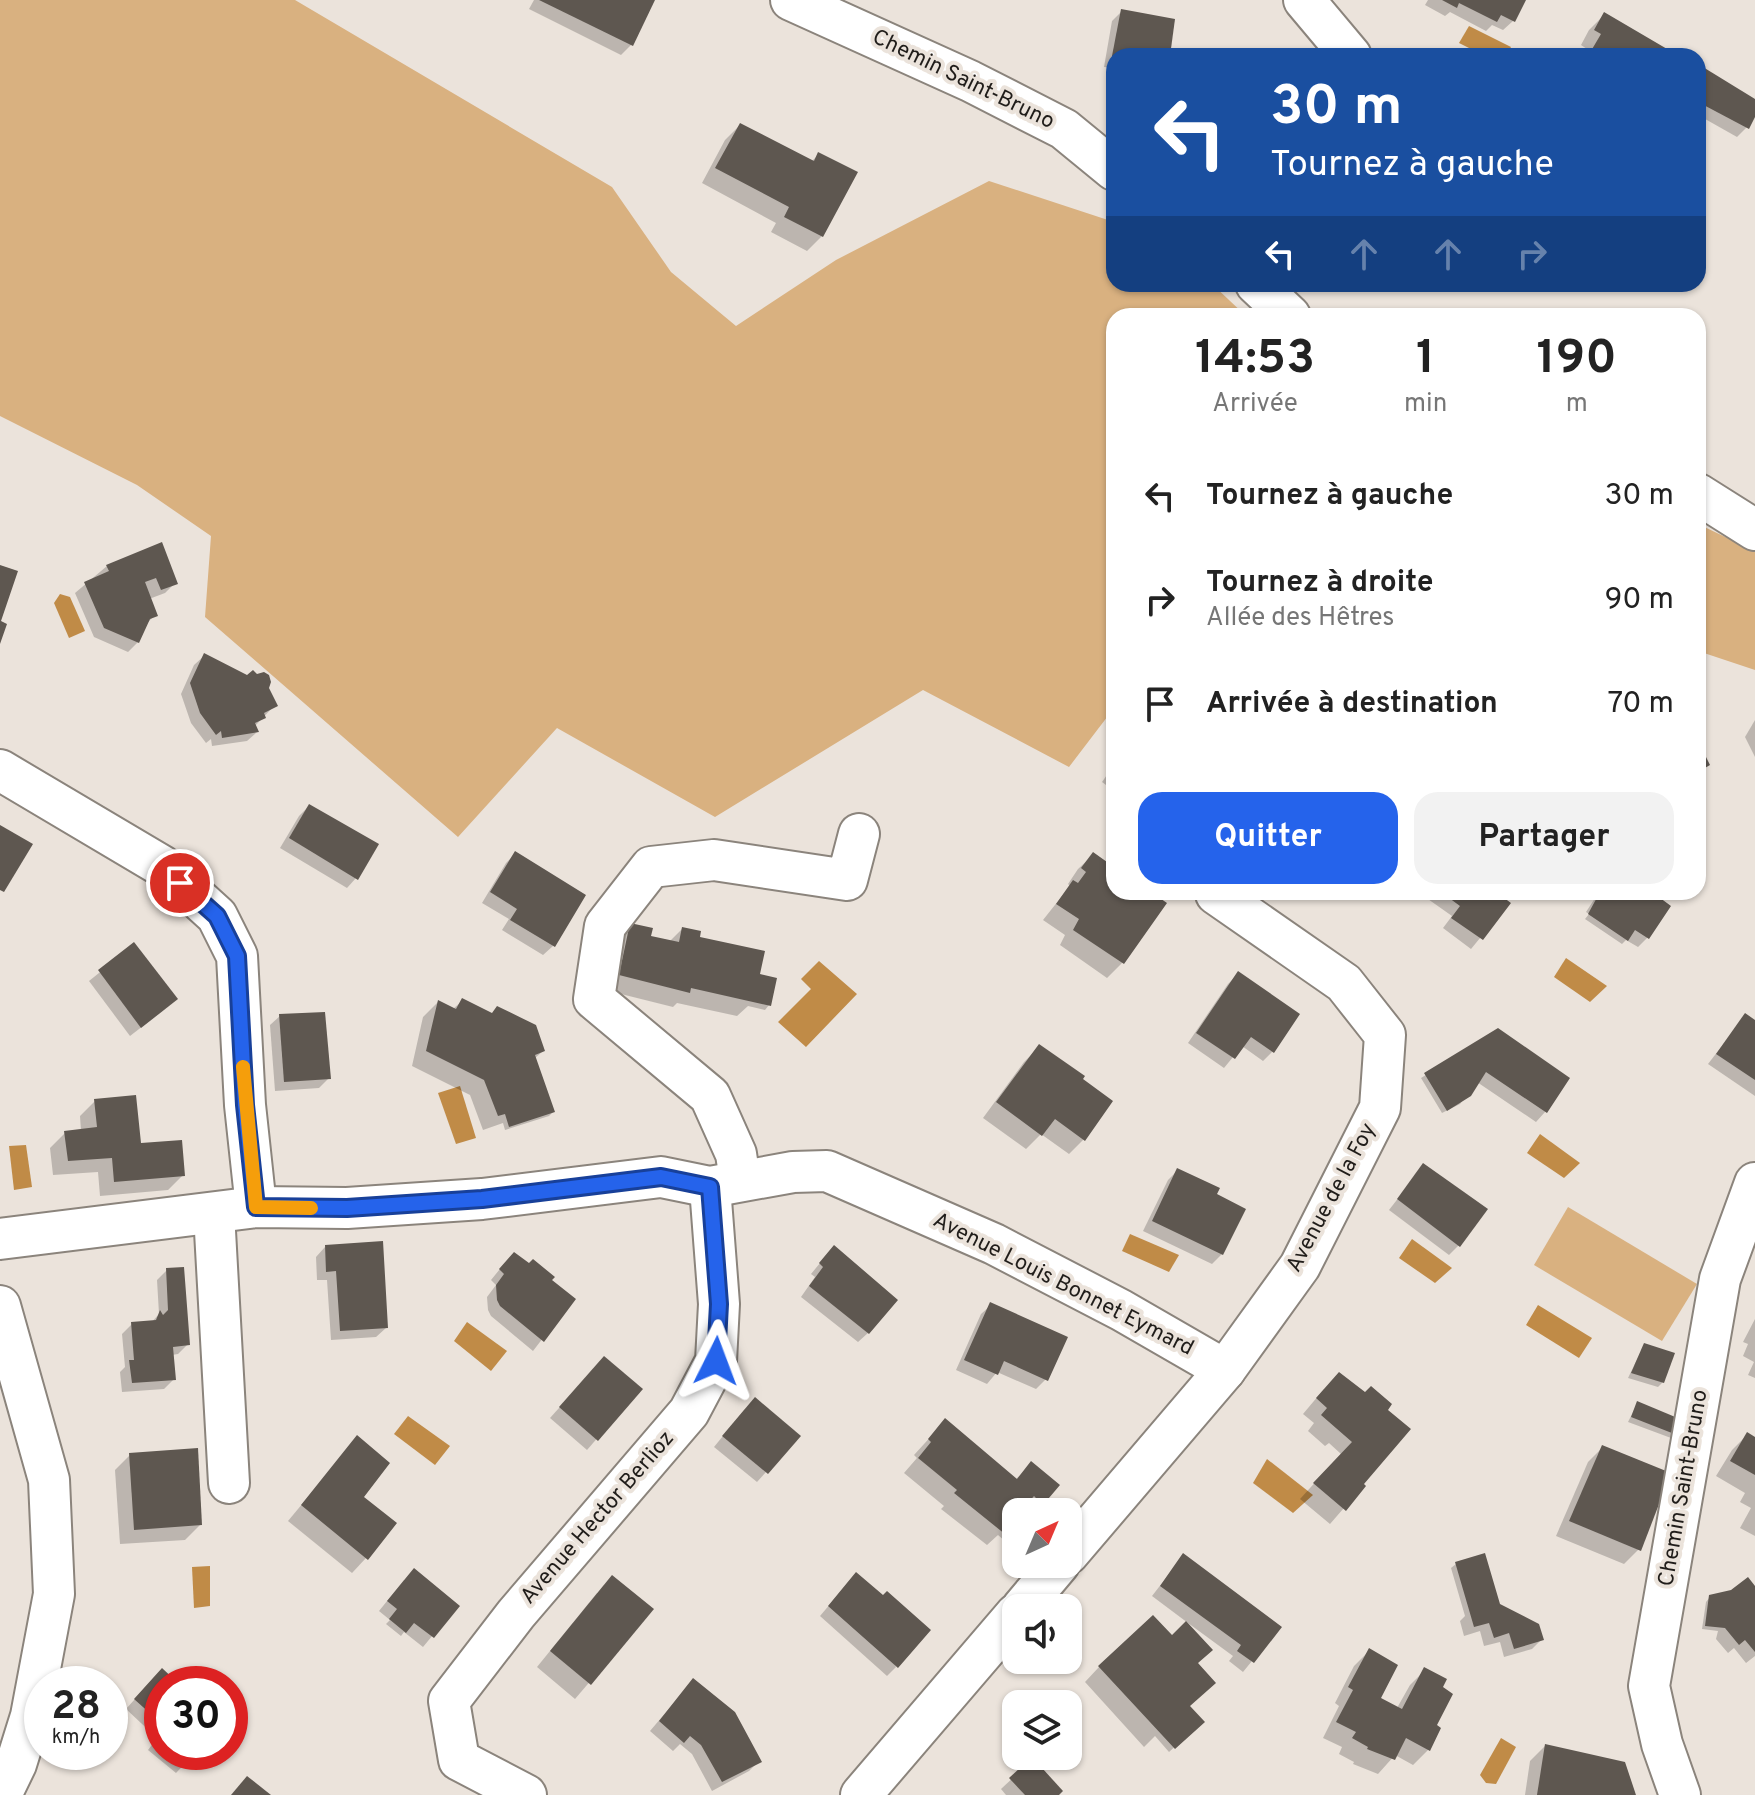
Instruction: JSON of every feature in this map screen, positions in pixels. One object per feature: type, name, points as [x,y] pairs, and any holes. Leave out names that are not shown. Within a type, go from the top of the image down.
[{"type":"street","points":[[1304,0],[1344,48]]},
{"type":"street","name":"Chemin Saint-Bruno","points":[[808,2],[1064,129],[1106,163]]},
{"type":"street","points":[[1264,292],[1282,308]]},
{"type":"street","points":[[1706,499],[1755,530]]},
{"type":"street","points":[[0,770],[162,866],[217,916],[237,956],[245,1105],[256,1207]]},
{"type":"street","points":[[725,1183],[736,1154],[710,1096],[594,999],[605,926],[651,867],[714,860],[847,880],[859,834]]},
{"type":"street","name":"Avenue de la Foy","points":[[1082,1538],[1225,1370],[1300,1266],[1380,1108],[1385,1035],[1344,983],[1225,900]]},
{"type":"street","name":"Avenue Louis Bonnet Eymard","points":[[0,1239],[256,1207],[347,1208],[482,1199],[661,1177],[725,1183],[827,1171],[994,1244],[1121,1310],[1225,1370]]},
{"type":"street","name":"Avenue Hector Berlioz","points":[[526,1795],[459,1760],[449,1701],[516,1614],[689,1412],[716,1361],[725,1183]]},
{"type":"street","name":"Chemin Saint-Bruno","points":[[1680,1795],[1662,1744],[1649,1686],[1720,1279],[1755,1183]]},
{"type":"street","points":[[214,1213],[229,1483]]},
{"type":"street","points":[[0,1306],[49,1480],[54,1594],[31,1716],[16,1764],[1,1795]]},
{"type":"street","points":[[1034,1594],[1047,1578]]},
{"type":"street","points":[[861,1795],[1002,1630]]},
{"type":"shaded area","points":[[0,0],[295,0],[612,187],[671,272],[736,326],[836,260],[989,181],[1106,219],[1106,292],[1220,292],[1238,308],[1106,308],[1106,718],[1069,767],[923,690],[715,817],[557,728],[458,837],[205,617],[211,536],[137,485],[0,416]]},
{"type":"shaded area","points":[[1469,26],[1511,47],[1469,48],[1459,43]]},
{"type":"shaded area","points":[[1706,528],[1755,551],[1755,670],[1706,654]]},
{"type":"shaded area","points":[[60,594],[70,597],[85,631],[69,638],[54,603]]},
{"type":"shaded area","points":[[1566,958],[1607,986],[1590,1002],[1554,977]]},
{"type":"shaded area","points":[[819,961],[857,994],[806,1047],[778,1022],[811,989],[801,979]]},
{"type":"shaded area","points":[[460,1086],[476,1138],[456,1144],[438,1093]]},
{"type":"shaded area","points":[[1540,1134],[1580,1163],[1564,1178],[1527,1153]]},
{"type":"shaded area","points":[[26,1145],[32,1187],[14,1190],[9,1146]]},
{"type":"shaded area","points":[[1568,1207],[1697,1284],[1662,1341],[1534,1265]]},
{"type":"shaded area","points":[[1130,1234],[1179,1255],[1169,1272],[1122,1251]]},
{"type":"shaded area","points":[[1412,1239],[1452,1268],[1435,1283],[1399,1258]]},
{"type":"shaded area","points":[[1538,1305],[1592,1338],[1579,1358],[1526,1325]]},
{"type":"shaded area","points":[[467,1322],[507,1351],[491,1371],[454,1341]]},
{"type":"shaded area","points":[[408,1416],[450,1446],[435,1465],[394,1434]]},
{"type":"shaded area","points":[[1267,1459],[1313,1495],[1293,1513],[1253,1483]]},
{"type":"shaded area","points":[[210,1566],[210,1606],[194,1608],[192,1567]]},
{"type":"shaded area","points":[[1501,1738],[1516,1747],[1496,1784],[1486,1783],[1480,1775]]},
{"type":"building","points":[[539,0],[655,0],[633,46]]},
{"type":"building","points":[[1442,0],[1526,0],[1515,22],[1501,15],[1497,22],[1459,3],[1457,8]]},
{"type":"building","points":[[1121,9],[1175,19],[1171,48],[1114,48]]},
{"type":"building","points":[[1604,12],[1665,48],[1593,48],[1601,34],[1594,30]]},
{"type":"building","points":[[1706,69],[1755,99],[1755,117],[1749,129],[1706,106]]},
{"type":"building","points":[[740,123],[814,161],[818,152],[858,172],[823,237],[784,217],[789,207],[715,168]]},
{"type":"building","points":[[162,542],[178,584],[161,590],[156,578],[145,582],[158,616],[150,619],[139,643],[104,628],[84,582],[109,571],[106,565]]},
{"type":"building","points":[[0,565],[18,571],[1,621],[7,624],[0,644]]},
{"type":"building","points":[[204,653],[247,675],[253,670],[257,674],[264,672],[269,675],[269,688],[278,706],[264,713],[266,718],[255,723],[259,732],[222,738],[221,731],[216,735],[200,713],[190,683]]},
{"type":"building","points":[[309,804],[379,844],[358,880],[289,838]]},
{"type":"building","points":[[0,825],[33,844],[4,892],[0,890]]},
{"type":"building","points":[[515,851],[586,895],[555,947],[510,920],[517,909],[490,892]]},
{"type":"building","points":[[1093,852],[1106,861],[1106,900],[1163,900],[1167,903],[1124,964],[1073,930],[1079,919],[1056,904],[1073,880],[1078,883],[1086,872],[1081,868]]},
{"type":"building","points":[[1452,900],[1507,900],[1511,903],[1483,940],[1451,918],[1460,906]]},
{"type":"building","points":[[1596,900],[1663,900],[1671,906],[1649,939],[1635,930],[1628,941],[1588,914]]},
{"type":"building","points":[[630,923],[653,928],[651,936],[679,942],[682,927],[701,931],[700,937],[765,951],[760,974],[777,978],[771,1006],[691,988],[690,993],[619,975]]},
{"type":"building","points":[[134,942],[178,999],[141,1028],[98,970]]},
{"type":"building","points":[[1238,971],[1300,1014],[1274,1053],[1251,1037],[1235,1059],[1196,1033]]},
{"type":"building","points":[[462,998],[492,1013],[497,1006],[536,1025],[545,1051],[535,1055],[555,1112],[509,1127],[505,1114],[498,1116],[484,1080],[426,1051],[438,1000],[456,1009]]},
{"type":"building","points":[[325,1012],[331,1079],[284,1082],[279,1014]]},
{"type":"building","points":[[1745,1013],[1755,1020],[1755,1080],[1716,1054]]},
{"type":"building","points":[[1498,1028],[1570,1078],[1547,1113],[1486,1072],[1471,1096],[1447,1111],[1424,1073]]},
{"type":"building","points":[[1039,1044],[1085,1076],[1083,1079],[1113,1101],[1085,1141],[1055,1119],[1042,1136],[996,1102]]},
{"type":"building","points":[[136,1095],[141,1143],[182,1140],[185,1176],[114,1182],[112,1158],[68,1161],[64,1131],[97,1127],[94,1099]]},
{"type":"building","points":[[1423,1163],[1488,1209],[1460,1247],[1397,1199]]},
{"type":"building","points":[[1177,1168],[1220,1188],[1217,1194],[1246,1209],[1223,1255],[1152,1221]]},
{"type":"building","points":[[383,1241],[388,1328],[340,1331],[336,1271],[326,1272],[325,1245]]},
{"type":"building","points":[[834,1245],[898,1300],[869,1334],[809,1286],[823,1267],[819,1263]]},
{"type":"building","points":[[514,1252],[529,1263],[533,1259],[555,1277],[552,1280],[576,1299],[544,1342],[500,1306],[497,1300],[496,1285],[504,1274],[499,1269]]},
{"type":"building","points":[[184,1267],[190,1345],[173,1347],[176,1380],[132,1383],[129,1360],[134,1360],[131,1322],[156,1320],[160,1310],[163,1315],[168,1310],[166,1268]]},
{"type":"building","points":[[990,1302],[1068,1337],[1048,1381],[1004,1361],[998,1375],[964,1360]]},
{"type":"building","points":[[1644,1343],[1675,1353],[1664,1383],[1631,1373]]},
{"type":"building","points":[[604,1356],[643,1389],[598,1441],[559,1407]]},
{"type":"building","points":[[1339,1372],[1365,1392],[1371,1386],[1392,1404],[1388,1410],[1411,1429],[1364,1484],[1366,1486],[1346,1511],[1313,1483],[1352,1442],[1321,1415],[1327,1408],[1316,1398]]},
{"type":"building","points":[[755,1397],[801,1436],[768,1474],[722,1436]]},
{"type":"building","points":[[1637,1401],[1680,1419],[1677,1435],[1631,1417]]},
{"type":"building","points":[[945,1418],[1017,1479],[1031,1461],[1060,1485],[1049,1498],[1002,1498],[1002,1532],[954,1493],[957,1490],[918,1458],[931,1442],[928,1439]]},
{"type":"building","points":[[1747,1432],[1755,1437],[1755,1475],[1730,1461]]},
{"type":"building","points":[[357,1435],[390,1463],[364,1497],[397,1523],[368,1560],[301,1505]]},
{"type":"building","points":[[1602,1445],[1671,1473],[1641,1551],[1569,1521]]},
{"type":"building","points":[[198,1448],[202,1525],[134,1530],[129,1453]]},
{"type":"building","points":[[1183,1553],[1282,1627],[1254,1663],[1237,1651],[1241,1645],[1160,1586]]},
{"type":"building","points":[[1485,1553],[1500,1604],[1539,1624],[1544,1640],[1514,1649],[1509,1633],[1494,1638],[1489,1623],[1474,1627],[1455,1562]]},
{"type":"building","points":[[414,1568],[460,1606],[434,1638],[414,1623],[406,1633],[389,1619],[397,1609],[387,1601]]},
{"type":"building","points":[[856,1572],[883,1595],[887,1591],[931,1630],[898,1668],[828,1606]]},
{"type":"building","points":[[612,1575],[654,1609],[591,1685],[550,1651]]},
{"type":"building","points":[[1748,1577],[1755,1586],[1755,1652],[1745,1640],[1739,1645],[1725,1628],[1705,1626],[1709,1595],[1731,1590]]},
{"type":"building","points":[[1153,1615],[1172,1635],[1186,1621],[1213,1650],[1198,1663],[1216,1683],[1190,1706],[1205,1722],[1175,1749],[1098,1666]]},
{"type":"building","points":[[1369,1648],[1398,1665],[1381,1698],[1402,1709],[1424,1667],[1447,1679],[1443,1687],[1453,1694],[1437,1725],[1441,1728],[1430,1751],[1406,1738],[1395,1760],[1367,1749],[1352,1738],[1356,1732],[1336,1722],[1353,1690],[1348,1687]]},
{"type":"building","points":[[693,1678],[735,1712],[762,1762],[722,1782],[701,1745],[690,1736],[684,1743],[659,1721]]},
{"type":"building","points":[[144,1688],[144,1708],[134,1699]]},
{"type":"building","points":[[1545,1744],[1625,1762],[1636,1795],[1537,1795]]},
{"type":"building","points":[[1018,1770],[1044,1770],[1063,1791],[1059,1795],[1025,1795],[1009,1778]]},
{"type":"building","points":[[247,1776],[271,1795],[231,1795]]},
{"type":"slow traffic","points":[[243,1067],[256,1207],[311,1208]]},
{"type":"route","points":[[180,883],[217,916],[237,956],[245,1105],[256,1207],[347,1208],[482,1199],[661,1177],[710,1187],[719,1304],[716,1361]]}]
